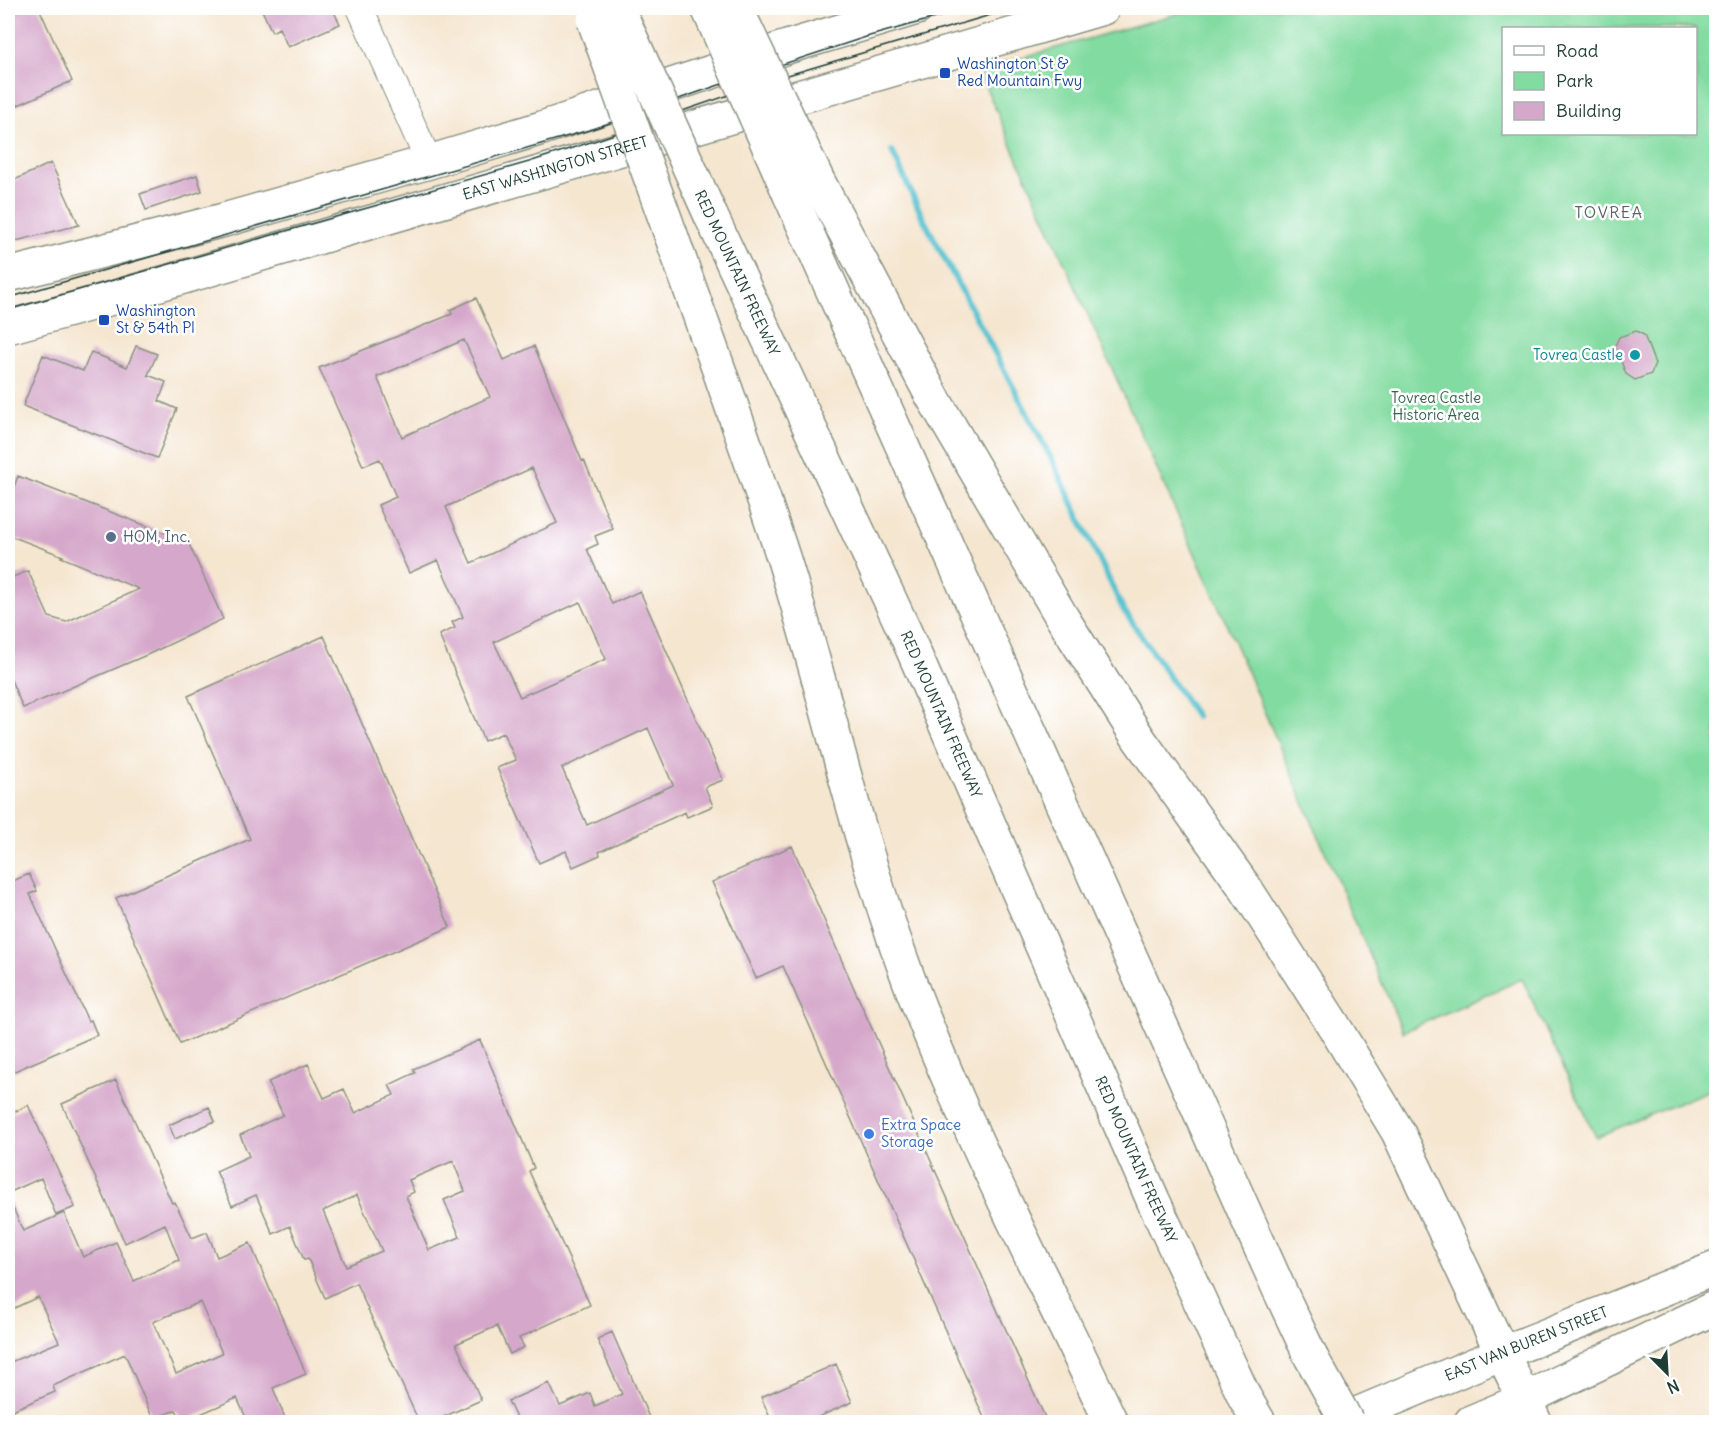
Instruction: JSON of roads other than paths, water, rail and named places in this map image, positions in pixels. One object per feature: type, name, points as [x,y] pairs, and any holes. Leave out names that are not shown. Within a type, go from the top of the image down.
[{"type":"main road","points":[[708,8],[804,188],[932,396],[1063,619],[1138,739],[1246,889],[1334,1026],[1398,1132],[1529,1411]]},
{"type":"main road","points":[[736,8],[804,188],[1274,1279],[1311,1357],[1347,1422]]},
{"type":"main road","points":[[8,275],[224,220],[429,162],[917,8]]},
{"type":"main road","name":"EAST WASHINGTON STREET","points":[[8,327],[1103,8]]},
{"type":"main road","points":[[605,11],[671,235],[784,561],[867,856],[902,963],[931,1039],[984,1157],[1111,1422]]},
{"type":"main road","name":"RED MOUNTAIN FREEWAY","points":[[605,11],[711,216],[905,632],[1153,1200],[1252,1410]]},
{"type":"main road","name":"EAST VAN BUREN STREET","points":[[1338,1422],[1502,1353],[1716,1268]]},
{"type":"main road","points":[[1471,1422],[1529,1411],[1716,1307]]},
{"type":"street","points":[[360,8],[429,162]]},
{"type":"waterway","points":[[892,151],[922,216],[1051,458],[1123,609],[1196,716]]},
{"type":"tram line","points":[[8,298],[589,130],[866,37],[971,8]]},
{"type":"tram line","points":[[8,310],[529,162],[788,75],[1014,8]]},
{"type":"place","name":"Washington St & Red Mountain Fwy","points":[[945,73]]},
{"type":"place","name":"Washington St & 54th Pl","points":[[104,320]]},
{"type":"place","name":"Tovrea Castle","points":[[1635,355]]},
{"type":"place","name":"HOM, Inc.","points":[[111,537]]},
{"type":"place","name":"Extra Space Storage","points":[[869,1134]]},
{"type":"district","name":"TOVREA","points":[[1609,212]]},
{"type":"park label","name":"Tovrea Castle Historic Area","points":[[1436,406]]}]
